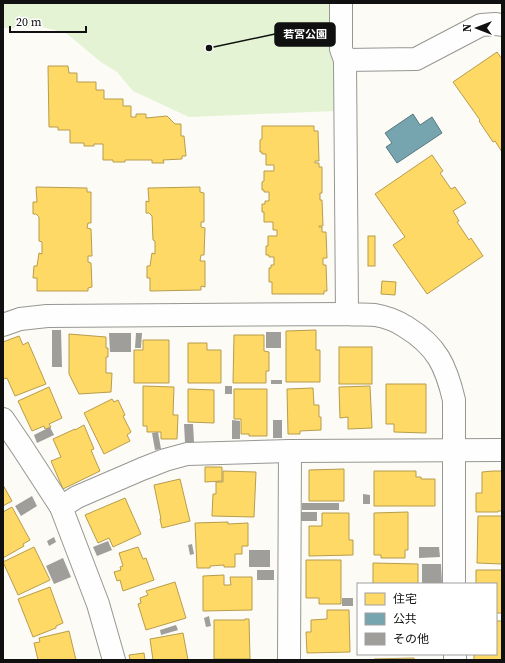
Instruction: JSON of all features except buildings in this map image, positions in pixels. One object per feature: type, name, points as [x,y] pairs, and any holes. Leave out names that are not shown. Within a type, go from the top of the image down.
[{"type":"street","points":[[341,3],[341,49],[345,60],[347,314]]},
{"type":"street","points":[[345,60],[416,59],[481,25],[502,25]]},
{"type":"street","points":[[3,325],[20,319],[47,316],[347,314],[375,315],[394,320],[421,336],[434,350],[449,381],[454,400],[454,583]]},
{"type":"street","points":[[3,419],[61,507],[98,604],[114,660]]},
{"type":"street","points":[[61,507],[77,497],[142,469],[165,460],[187,454],[290,451],[502,450]]},
{"type":"street","points":[[289,660],[290,451]]},
{"type":"green space","points":[[3,3],[334,3],[336,111],[189,117],[133,91],[117,72],[101,62],[66,33],[42,27],[3,28]]},
{"type":"place","name":"若宮公園","points":[[209,48]]}]
